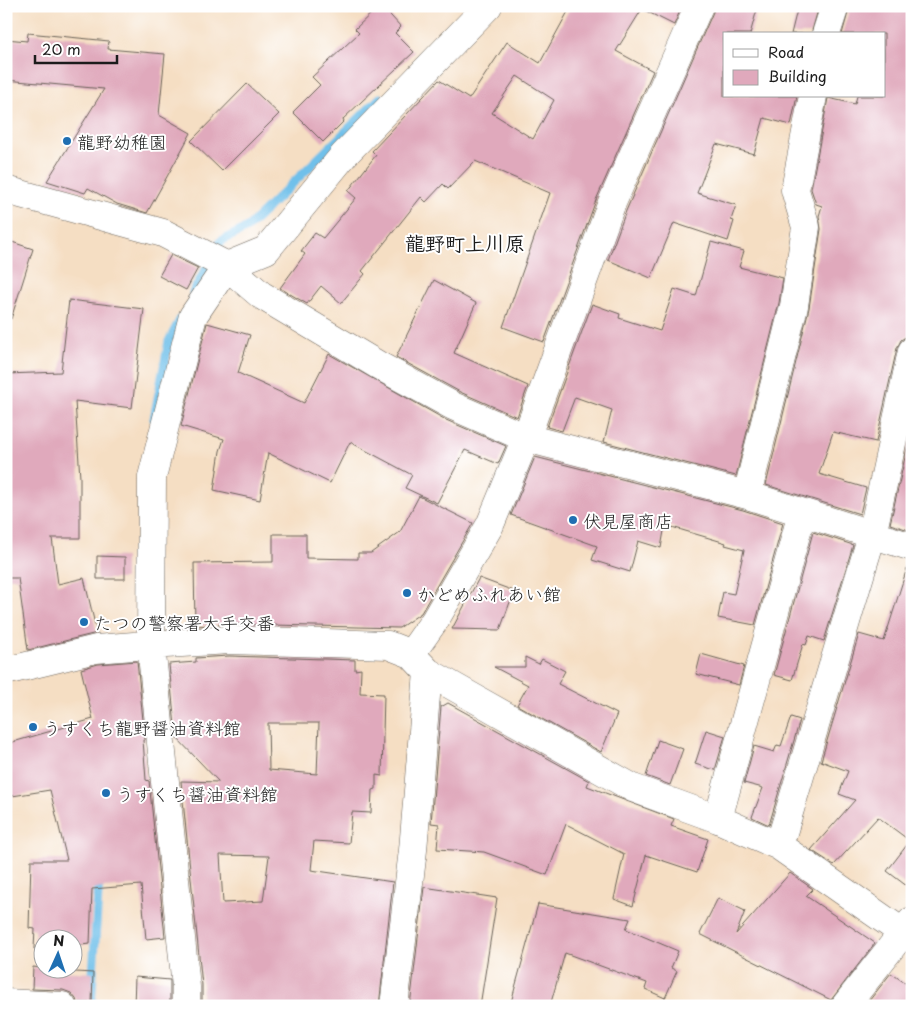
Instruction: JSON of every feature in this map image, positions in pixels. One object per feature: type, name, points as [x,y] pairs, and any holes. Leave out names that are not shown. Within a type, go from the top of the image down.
[{"type":"street","points":[[186,1006],[186,978],[143,645],[152,477],[193,316],[227,266],[266,250],[344,155],[488,6]]},
{"type":"street","points":[[394,1006],[413,850],[419,663],[435,620],[490,524],[526,438],[611,205],[699,6]]},
{"type":"street","points":[[827,32],[835,6]]},
{"type":"street","points":[[747,496],[794,306],[806,227],[795,190],[813,98]]},
{"type":"street","points":[[6,190],[164,233],[227,266],[261,295],[378,365],[453,406],[526,438],[747,496],[912,547]]},
{"type":"street","points":[[779,846],[872,535],[912,351]]},
{"type":"street","points":[[718,819],[802,513]]},
{"type":"street","points":[[6,671],[96,649],[143,645],[229,640],[388,645],[632,788],[718,819],[779,846],[909,931],[845,1006]]},
{"type":"street","points":[[6,1002],[62,1006]]},
{"type":"building","points":[[379,6],[382,6],[401,27],[395,33],[414,52],[343,119],[344,121],[323,142],[293,112],[320,85],[312,77],[359,33],[355,29]]},
{"type":"building","points":[[571,6],[682,6],[674,25],[642,9],[616,51],[653,71],[596,200],[544,342],[503,327],[550,193],[475,161],[448,189],[443,184],[426,202],[421,197],[362,271],[365,274],[341,303],[321,286],[307,304],[280,288],[305,254],[301,251],[315,233],[323,238],[356,198],[348,191],[376,155],[372,151],[439,80],[469,99],[507,42],[540,63]],"holes":[[[517,76],[554,100],[533,139],[492,113]]]},
{"type":"building","points":[[714,6],[758,6],[751,32],[723,32],[723,98],[797,98],[791,125],[764,118],[754,154],[716,144],[697,193],[736,205],[731,220],[734,221],[728,241],[674,223],[651,278],[608,260],[626,211]]},
{"type":"building","points":[[798,6],[819,6],[812,32],[792,32]]},
{"type":"building","points":[[850,6],[912,6],[912,336],[907,336],[901,340],[897,348],[876,442],[833,432],[819,474],[866,488],[860,514],[766,485],[809,308],[821,229],[819,216],[822,206],[816,204],[811,189],[828,98],[855,104],[856,98],[886,98],[886,32],[843,32]]},
{"type":"building","points":[[28,33],[109,41],[108,49],[165,54],[159,115],[191,133],[147,213],[117,204],[88,188],[85,193],[47,181],[104,89],[6,80],[6,39],[27,41]]},
{"type":"building","points":[[247,84],[279,114],[222,171],[191,141]]},
{"type":"building","points":[[6,240],[33,249],[11,319],[6,318]]},
{"type":"building","points":[[711,242],[744,251],[739,267],[783,278],[779,303],[736,476],[604,442],[612,410],[575,397],[562,431],[547,427],[592,304],[620,314],[619,318],[660,331],[674,289],[696,296]]},
{"type":"building","points":[[171,255],[198,268],[186,290],[159,276]]},
{"type":"building","points":[[434,280],[476,303],[454,353],[528,386],[517,417],[460,392],[396,357]]},
{"type":"building","points":[[69,300],[144,309],[132,408],[75,401],[80,478],[80,538],[52,538],[58,584],[84,578],[97,633],[28,650],[18,578],[6,578],[6,374],[61,372]]},
{"type":"building","points":[[207,323],[250,335],[238,373],[304,403],[329,354],[446,420],[506,446],[498,464],[465,450],[437,503],[405,488],[412,475],[350,442],[330,483],[268,453],[260,500],[214,490],[220,451],[224,439],[181,426]]},
{"type":"building","points":[[912,426],[912,531],[890,524]]},
{"type":"building","points":[[535,457],[743,510],[783,523],[755,625],[718,618],[723,592],[734,594],[744,550],[665,525],[661,548],[638,541],[630,572],[592,560],[597,546],[511,515]]},
{"type":"building","points":[[419,496],[473,523],[421,613],[399,628],[229,624],[195,626],[194,563],[273,562],[273,534],[306,534],[306,558],[358,559],[358,553],[371,553],[400,532]]},
{"type":"building","points":[[813,532],[853,545],[824,641],[809,636],[806,645],[803,644],[792,680],[774,675]]},
{"type":"building","points":[[97,556],[125,557],[125,579],[97,579]]},
{"type":"building","points":[[907,568],[912,569],[912,890],[887,871],[910,841],[878,817],[834,865],[811,850],[855,800],[839,794],[848,771],[821,761],[859,634],[884,641]]},
{"type":"building","points":[[479,578],[514,591],[500,630],[452,629]]},
{"type":"building","points":[[701,654],[744,666],[739,685],[696,674]]},
{"type":"building","points":[[229,656],[355,660],[355,670],[361,669],[360,693],[384,694],[382,776],[376,775],[376,789],[372,790],[371,813],[352,812],[349,843],[314,841],[311,870],[393,882],[379,1006],[202,1006],[202,985],[181,781],[219,782],[176,737],[169,664],[196,662],[196,658]],"holes":[[[268,723],[319,723],[317,774],[269,770]],[[220,855],[269,856],[263,901],[223,903]]]},
{"type":"building","points":[[525,657],[539,664],[542,659],[565,671],[558,684],[617,714],[601,752],[517,705],[528,685],[494,667],[525,667]]},
{"type":"building","name":"うすくち醤油資料館","points":[[137,661],[145,740],[143,740],[146,780],[149,781],[165,937],[146,939],[141,885],[92,889],[90,944],[82,945],[82,930],[35,930],[29,928],[31,860],[67,860],[50,790],[6,797],[6,744],[93,719],[81,669],[98,664]]},
{"type":"building","points":[[448,703],[589,781],[587,786],[674,819],[671,826],[708,839],[697,872],[646,855],[633,906],[614,899],[624,854],[566,824],[547,875],[484,852],[437,849],[439,824],[431,823],[441,707]]},
{"type":"building","points":[[791,717],[800,720],[769,825],[752,817],[763,788],[744,783],[754,746],[774,752],[777,745],[781,746]]},
{"type":"building","points":[[706,730],[725,736],[715,770],[695,764]]},
{"type":"building","points":[[658,740],[683,749],[670,785],[646,776]]},
{"type":"building","points":[[790,873],[813,889],[806,896],[875,943],[831,1000],[700,934],[718,898],[745,911],[736,934]]},
{"type":"building","points":[[424,887],[497,898],[480,1006],[410,1006]]},
{"type":"building","points":[[538,904],[630,919],[626,929],[678,951],[671,968],[677,971],[665,998],[645,989],[647,983],[565,953],[550,1006],[510,1006]]},
{"type":"building","points":[[82,972],[93,973],[92,1003],[77,1003],[71,993],[63,990],[32,989],[32,980],[82,980]]},
{"type":"building","points":[[891,973],[912,988],[912,1006],[865,1006]]},
{"type":"building","points":[[135,977],[170,980],[170,1006],[134,1006]]},
{"type":"waterway","points":[[193,293],[221,241],[247,228],[380,98]]},
{"type":"waterway","points":[[154,419],[169,341],[181,318]]},
{"type":"waterway","points":[[91,1006],[99,878]]},
{"type":"place","name":"龍野幼稚園","points":[[67,141]]},
{"type":"place","name":"伏見屋商店","points":[[573,520]]},
{"type":"place","name":"かどめふれあい館","points":[[407,593]]},
{"type":"place","name":"たつの警察署大手交番","points":[[84,622]]},
{"type":"place","name":"うすくち龍野醤油資料館","points":[[33,727]]},
{"type":"place","name":"うすくち醤油資料館","points":[[106,793]]},
{"type":"district","name":"龍野町上川原","points":[[465,243]]}]
